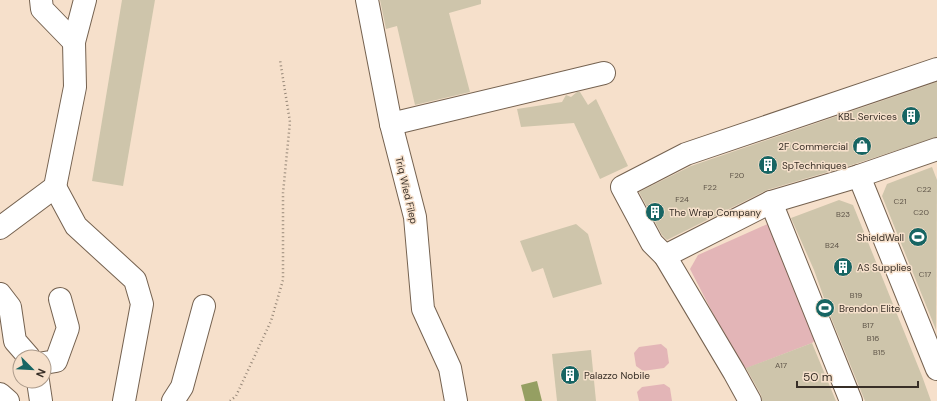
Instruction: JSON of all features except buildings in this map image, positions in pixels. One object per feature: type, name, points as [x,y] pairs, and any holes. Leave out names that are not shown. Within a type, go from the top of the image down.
[{"type":"street","points":[[40,0],[42,9],[74,42]]},
{"type":"street","points":[[85,0],[74,42],[75,86],[55,187],[76,226],[135,280],[142,304],[124,401]]},
{"type":"street","name":"Triq Wied Filep","points":[[367,0],[391,124],[415,217],[423,309],[450,368],[456,401]]},
{"type":"street","points":[[750,401],[665,256],[652,243],[622,187],[686,154],[937,69]]},
{"type":"street","points":[[391,124],[604,73]]},
{"type":"street","points":[[665,256],[771,202],[936,154]]},
{"type":"street","points":[[859,176],[937,369]]},
{"type":"street","points":[[0,228],[55,187]]},
{"type":"street","points":[[771,202],[851,401]]},
{"type":"street","points":[[0,294],[10,307],[16,341],[22,349]]},
{"type":"street","points":[[52,362],[56,361],[68,328],[60,299]]},
{"type":"street","points":[[173,401],[182,387],[204,306]]},
{"type":"street","points":[[39,389],[41,401]]},
{"type":"street","points":[[0,394],[8,401]]},
{"type":"path","points":[[230,401],[236,396],[271,321],[283,280],[283,193],[290,122],[280,60]]},
{"type":"shaded area","points":[[772,222],[819,337],[812,343],[742,370],[690,269],[698,255]]},
{"type":"shaded area","points":[[661,344],[667,349],[669,363],[664,368],[643,371],[636,366],[634,353],[639,347]]},
{"type":"shaded area","points":[[537,381],[542,401],[525,401],[521,385]]},
{"type":"shaded area","points":[[664,384],[670,388],[672,401],[639,401],[637,392],[642,387]]},
{"type":"place","name":"KBL Services","points":[[911,116]]},
{"type":"place","name":"2F Commercial","points":[[862,146]]},
{"type":"place","name":"SpTechniques","points":[[768,165]]},
{"type":"place","name":"The Wrap Company","points":[[655,212]]},
{"type":"place","name":"ShieldWall","points":[[918,237]]},
{"type":"place","name":"AS Supplies","points":[[843,267]]},
{"type":"place","name":"Brendon Elite","points":[[825,308]]},
{"type":"place","name":"Palazzo Nobile","points":[[570,375]]}]
